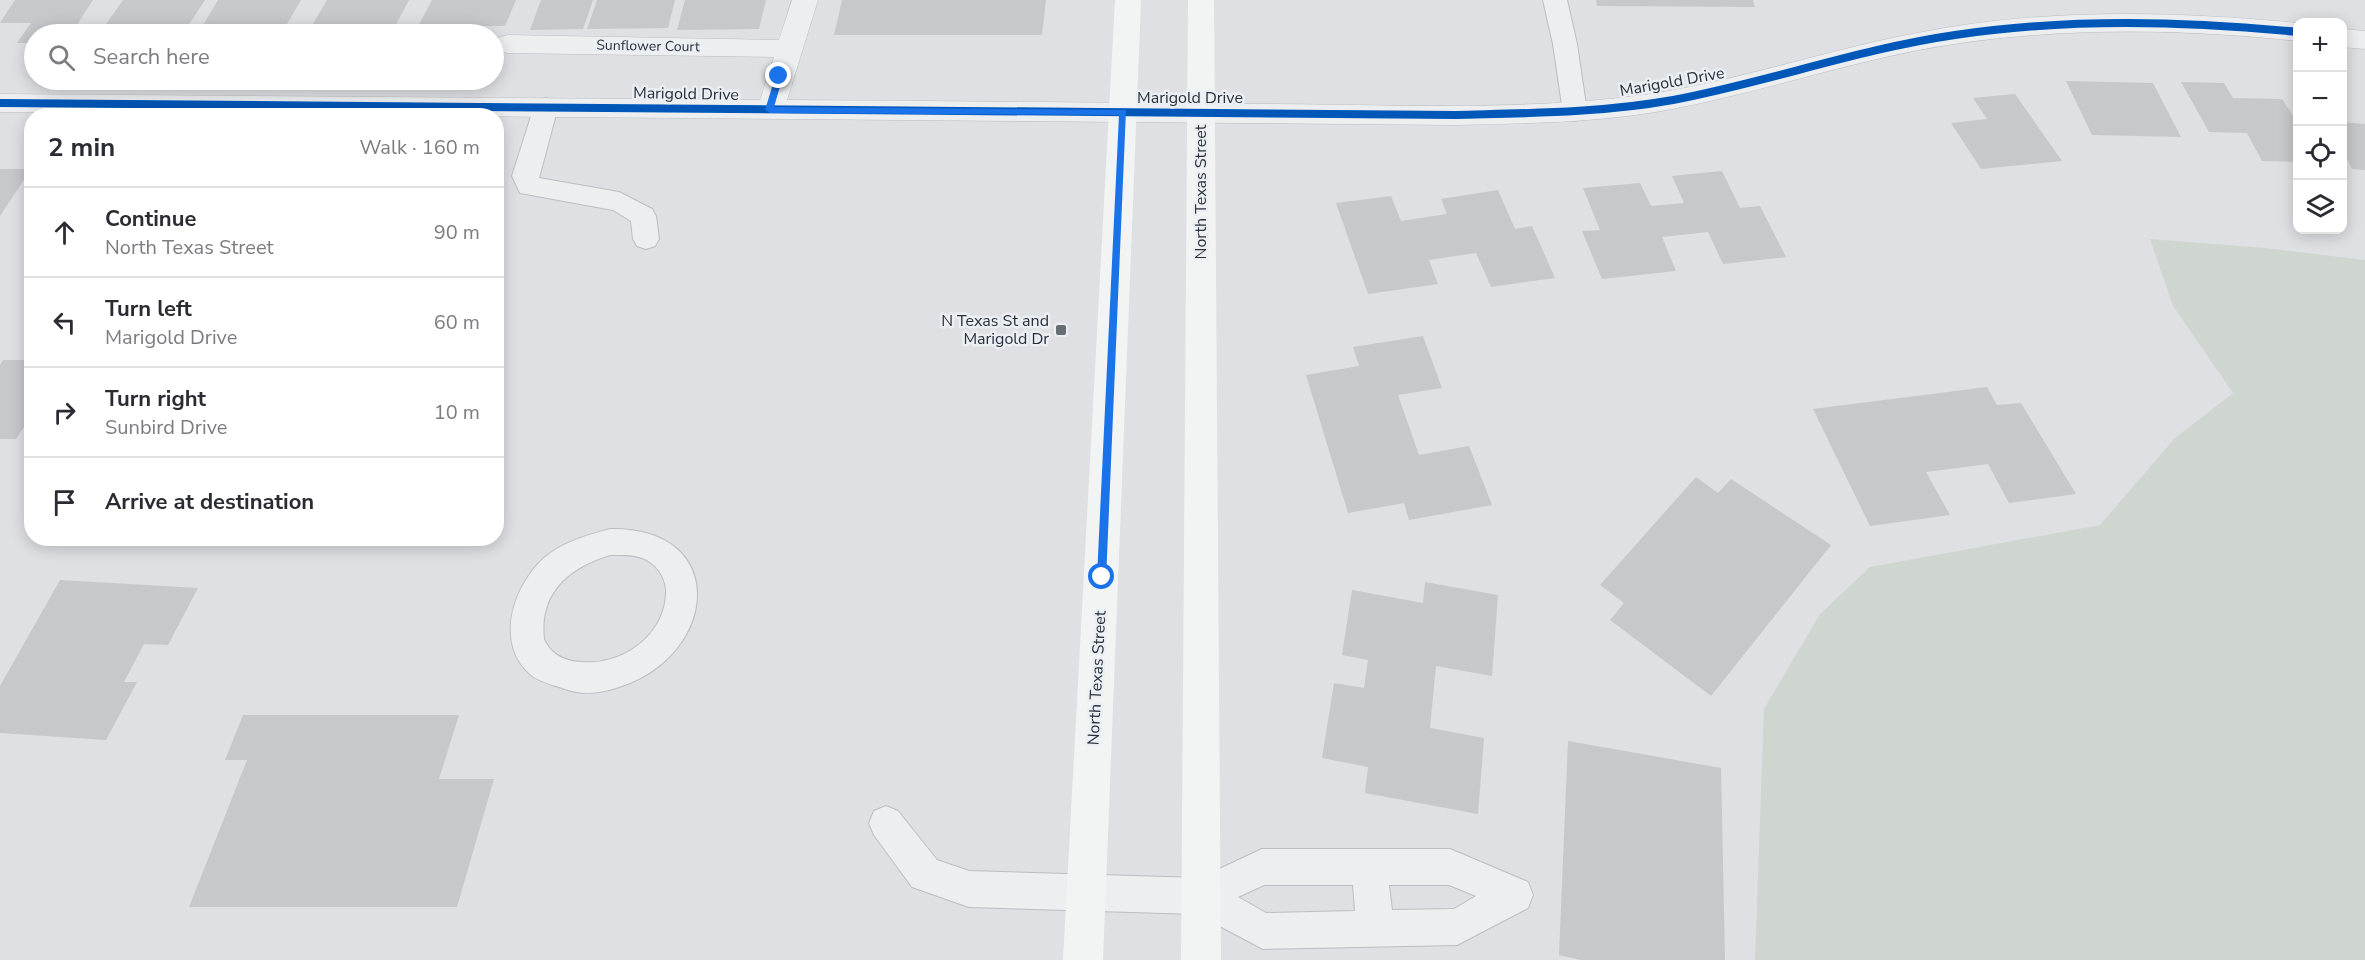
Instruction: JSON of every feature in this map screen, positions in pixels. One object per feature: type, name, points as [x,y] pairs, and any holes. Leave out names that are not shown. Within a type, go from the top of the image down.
[{"type":"main road","name":"North Texas Street","points":[[1083,960],[1128,0]]},
{"type":"main road","name":"North Texas Street","points":[[1201,0],[1201,960]]},
{"type":"street","points":[[770,110],[805,0]]},
{"type":"street","name":"Marigold Drive","points":[[0,103],[1456,115],[1575,112],[1671,100],[1752,82],[1878,49],[1953,35],[2031,25],[2186,11],[2293,31]]},
{"type":"street","points":[[2347,38],[2365,40]]},
{"type":"street","name":"Sunflower Court","points":[[507,44],[790,49]]},
{"type":"lane","points":[[1555,0],[1565,44],[1575,112]]},
{"type":"lane","points":[[546,107],[525,176],[529,186],[620,202],[643,216],[646,239]]},
{"type":"lane","points":[[610,542],[638,543],[661,552],[677,569],[683,592],[676,623],[661,645],[633,667],[599,678],[567,677],[541,663],[527,642],[526,617],[536,590],[555,567],[580,551],[610,542]]},
{"type":"lane","points":[[886,823],[925,874],[969,889],[1201,896],[1263,931],[1457,927],[1515,895],[1450,867],[1262,867],[1201,896]]},
{"type":"lane","points":[[1370,867],[1375,930]]},
{"type":"shaded area","points":[[2150,239],[2265,248],[2365,260],[2365,960],[1755,960],[1764,709],[1820,614],[1870,567],[2100,525],[2175,438],[2233,393],[2173,306]]},
{"type":"building","points":[[15,0],[93,0],[77,24],[0,23]]},
{"type":"building","points":[[123,0],[205,0],[189,24],[106,24]]},
{"type":"building","points":[[218,0],[301,0],[287,24],[204,24]]},
{"type":"building","points":[[327,0],[409,0],[396,24],[313,24]]},
{"type":"building","points":[[432,0],[516,0],[505,26],[504,24],[419,24]]},
{"type":"building","points":[[541,0],[593,0],[583,29],[530,30]]},
{"type":"building","points":[[597,0],[675,0],[668,28],[587,29]]},
{"type":"building","points":[[685,0],[766,0],[759,29],[677,30]]},
{"type":"building","points":[[842,0],[1046,0],[1042,35],[834,35]]},
{"type":"building","points":[[1596,0],[1753,0],[1755,7],[1597,6]]},
{"type":"building","points":[[24,33],[24,43],[17,43]]},
{"type":"building","points":[[2066,81],[2153,83],[2181,137],[2092,135]]},
{"type":"building","points":[[2181,82],[2224,83],[2233,98],[2282,99],[2293,116],[2293,162],[2262,161],[2247,133],[2209,132]]},
{"type":"building","points":[[2015,94],[2062,161],[1981,169],[1951,123],[1987,119],[1973,98]]},
{"type":"building","points":[[2347,122],[2365,124],[2365,170],[2352,169],[2347,159]]},
{"type":"building","points":[[0,169],[24,169],[24,180],[0,216]]},
{"type":"building","points":[[1722,171],[1740,208],[1760,206],[1786,257],[1723,264],[1708,232],[1662,237],[1676,271],[1602,279],[1582,231],[1600,230],[1583,188],[1640,183],[1651,206],[1684,203],[1672,176]]},
{"type":"building","points":[[1498,190],[1515,229],[1532,226],[1555,278],[1491,287],[1476,253],[1429,260],[1438,284],[1368,294],[1336,203],[1391,196],[1401,221],[1447,214],[1441,199]]},
{"type":"building","points":[[1423,336],[1442,388],[1398,395],[1419,455],[1469,446],[1492,505],[1409,520],[1404,503],[1348,513],[1306,375],[1359,366],[1353,347]]},
{"type":"building","points":[[3,360],[24,360],[24,427],[16,439],[0,439],[0,365]]},
{"type":"building","points":[[1987,387],[1997,405],[2021,403],[2076,494],[2009,503],[1988,464],[1926,472],[1950,515],[1870,526],[1813,409]]},
{"type":"building","points":[[1696,477],[1718,493],[1731,479],[1831,545],[1711,696],[1610,620],[1624,603],[1600,585]]},
{"type":"building","points":[[60,580],[198,588],[168,645],[144,644],[124,682],[137,682],[106,740],[0,733],[0,686]]},
{"type":"building","points":[[1425,582],[1498,595],[1492,676],[1436,666],[1430,728],[1484,738],[1478,814],[1365,793],[1368,767],[1322,758],[1334,683],[1364,688],[1368,660],[1342,655],[1352,590],[1423,603]]},
{"type":"building","points":[[243,715],[459,715],[439,779],[494,779],[457,907],[189,907],[247,760],[225,760]]},
{"type":"building","points":[[1568,741],[1721,768],[1725,960],[1581,960],[1559,955]]},
{"type":"cycle path","points":[[0,103],[1456,115],[1537,113],[1618,108],[1672,100],[1919,41],[1997,29],[2126,22],[2212,25],[2293,32]]},
{"type":"place","name":"N Texas St and Marigold Dr","points":[[1061,330]]},
{"type":"route","points":[[779,76],[770,110],[1123,112],[1102,577]]}]
